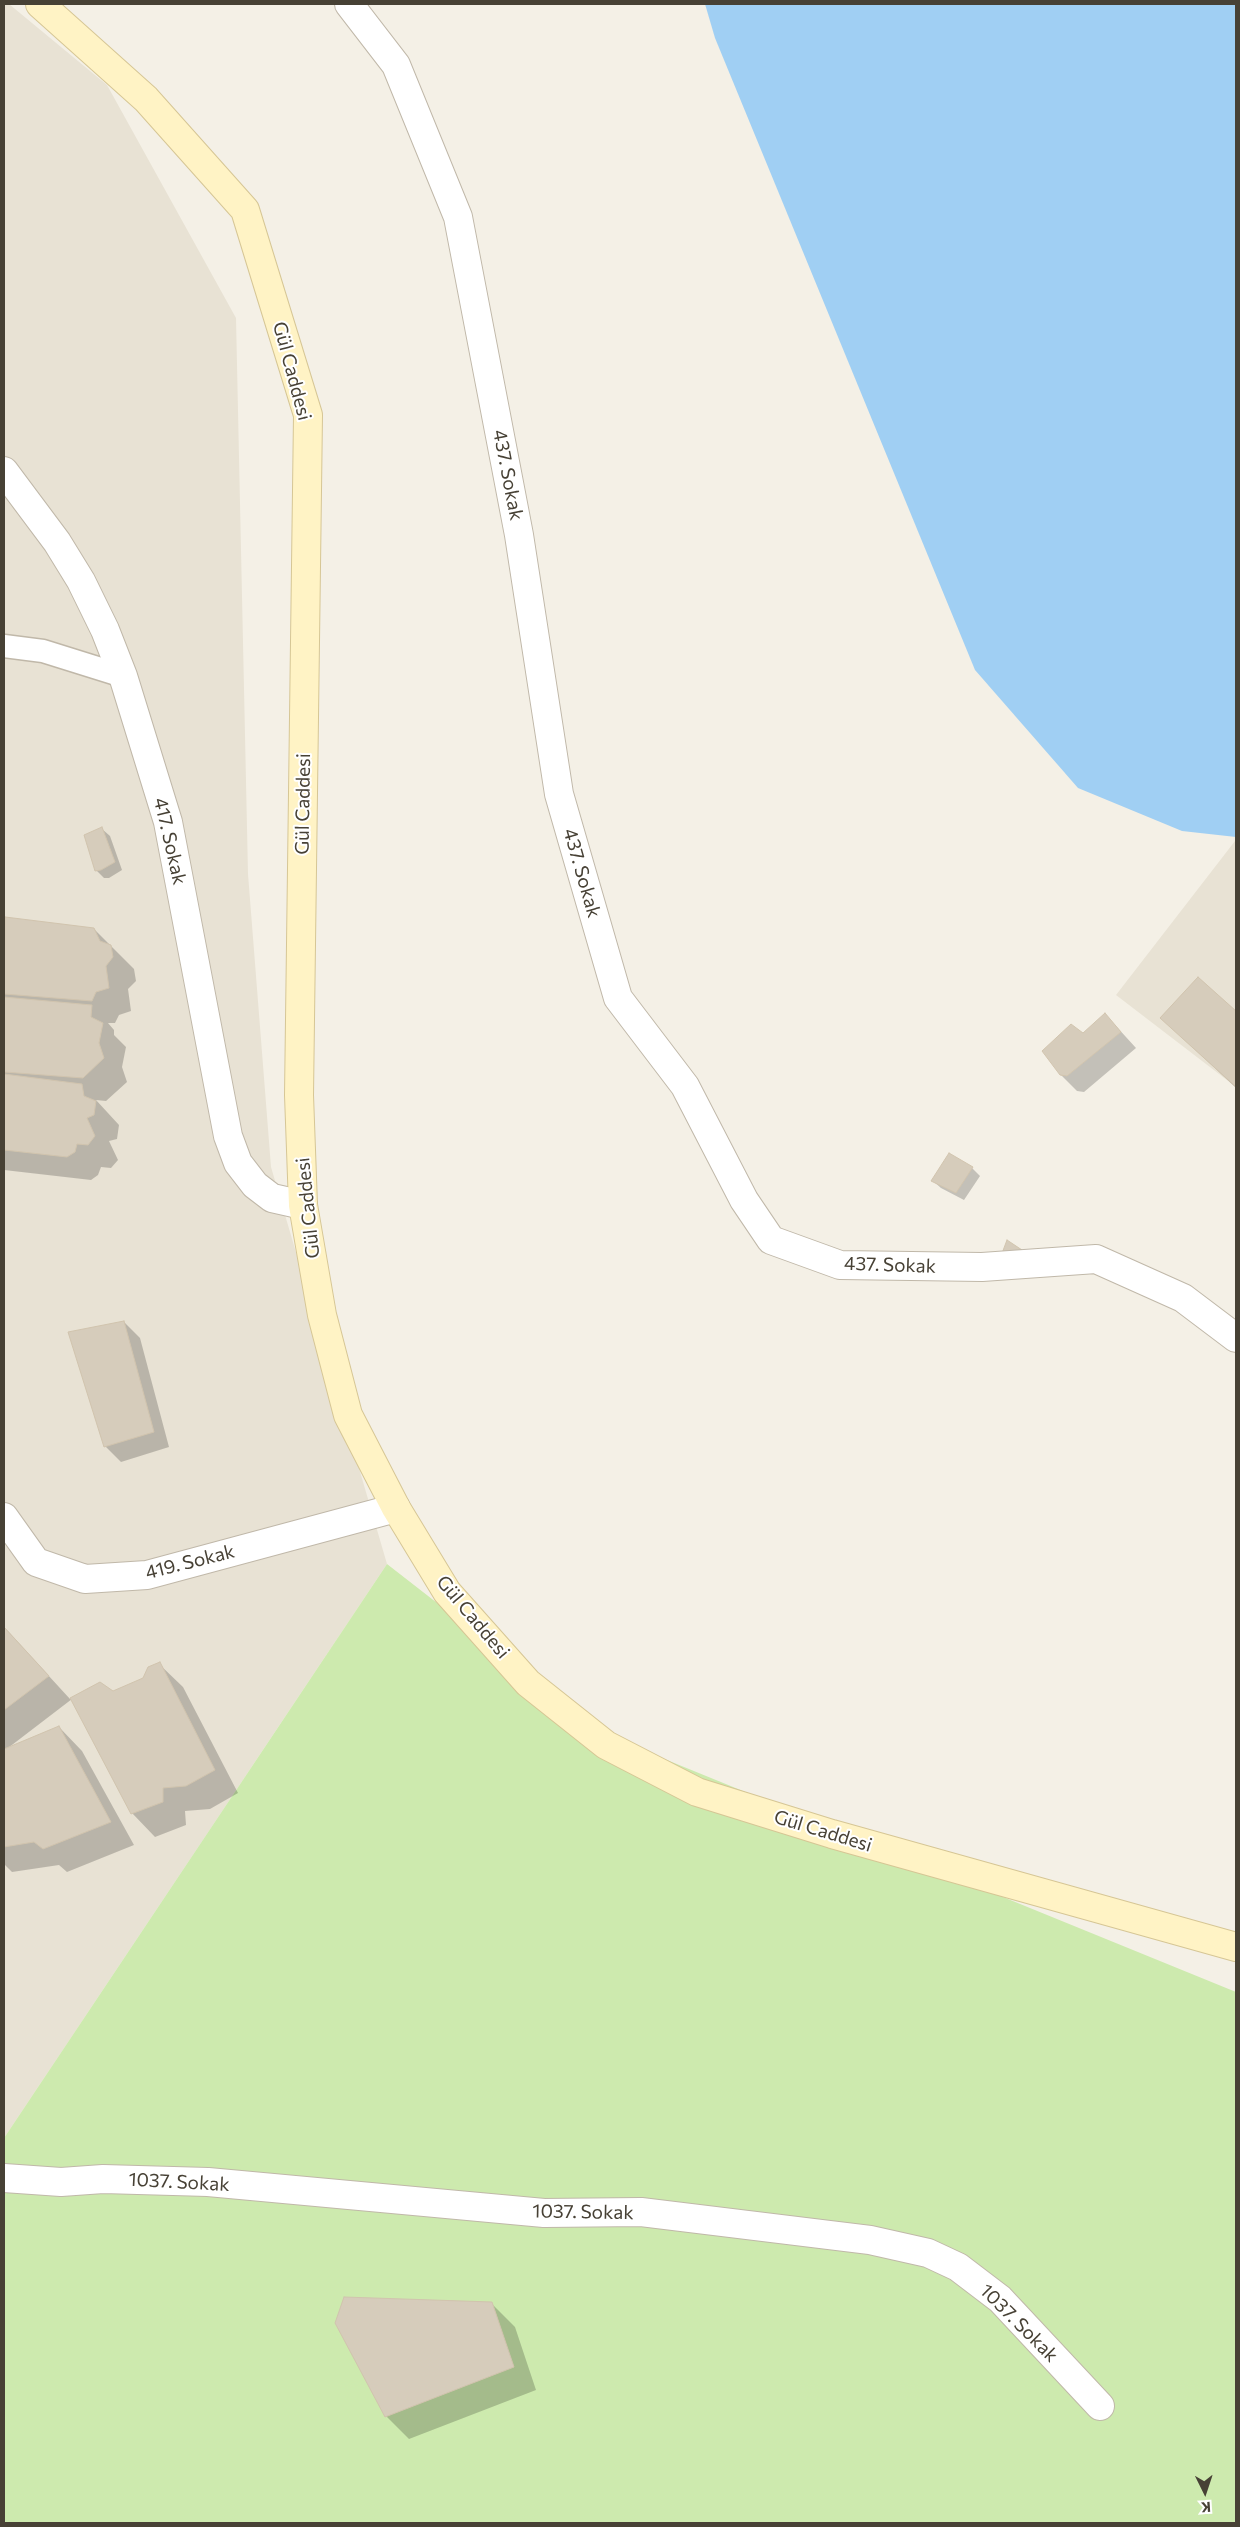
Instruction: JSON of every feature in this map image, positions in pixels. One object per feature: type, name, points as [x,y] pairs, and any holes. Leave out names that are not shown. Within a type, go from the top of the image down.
[{"type":"main road","name":"Gül Caddesi","points":[[40,4],[146,99],[244,210],[308,415],[299,1095],[303,1206],[322,1315],[348,1416],[396,1508],[447,1592],[528,1683],[606,1745],[697,1792],[832,1834],[1236,1947]]},
{"type":"street","name":"437. Sokak","points":[[349,4],[396,65],[458,217],[519,535],[559,794],[618,998],[685,1086],[744,1200],[771,1240],[840,1265],[982,1267],[1096,1259],[1184,1298],[1236,1338]]},
{"type":"street","name":"417. Sokak","points":[[4,471],[57,542],[81,582],[105,630],[123,676],[168,822],[231,1145],[238,1162],[255,1185],[272,1198],[303,1206]]},
{"type":"street","name":"419. Sokak","points":[[4,1517],[36,1562],[85,1579],[147,1575],[396,1508]]},
{"type":"street","name":"1037. Sokak","points":[[4,2178],[61,2182],[103,2179],[199,2181],[544,2213],[641,2212],[880,2242],[928,2253],[958,2267],[1000,2299],[1100,2406]]},
{"type":"lane","points":[[4,646],[43,651],[123,676]]},
{"type":"shaded area","points":[[4,4],[9,4],[107,85],[236,318],[248,874],[271,1167],[387,1564],[4,2138]]},
{"type":"shaded area","points":[[1236,841],[1236,1087],[1116,995]]},
{"type":"green space","points":[[387,1564],[608,1736],[1236,1992],[1236,2523],[4,2523],[4,2138]]},
{"type":"water","points":[[705,4],[1236,4],[1236,837],[1182,831],[1078,788],[975,670],[715,38]]},
{"type":"building","points":[[102,827],[115,862],[101,870],[95,871],[84,835]]},
{"type":"building","points":[[5,917],[94,928],[100,941],[111,945],[113,957],[106,966],[109,988],[96,992],[92,1001],[4,994]]},
{"type":"building","points":[[1198,977],[1236,1011],[1236,1087],[1160,1018]]},
{"type":"building","points":[[4,997],[92,1005],[91,1017],[103,1023],[99,1043],[104,1058],[83,1078],[4,1072]]},
{"type":"building","points":[[1105,1013],[1121,1032],[1067,1076],[1060,1075],[1042,1051],[1071,1024],[1083,1033]]},
{"type":"building","points":[[4,1074],[82,1084],[84,1096],[96,1101],[94,1115],[87,1118],[95,1136],[88,1145],[77,1144],[75,1152],[67,1157],[4,1150]]},
{"type":"building","points":[[949,1153],[973,1167],[956,1193],[931,1181]]},
{"type":"building","points":[[1007,1240],[1022,1250],[1015,1262],[1001,1256]]},
{"type":"building","points":[[124,1321],[154,1432],[104,1447],[68,1332]]},
{"type":"building","points":[[4,1627],[49,1676],[4,1710]]},
{"type":"building","points":[[160,1662],[215,1770],[186,1786],[163,1788],[163,1802],[131,1814],[70,1698],[100,1682],[113,1691],[143,1678],[148,1667]]},
{"type":"building","points":[[59,1726],[111,1822],[43,1849],[34,1842],[4,1847],[4,1749]]},
{"type":"building","points":[[344,2297],[492,2302],[514,2367],[385,2417],[335,2323]]}]
